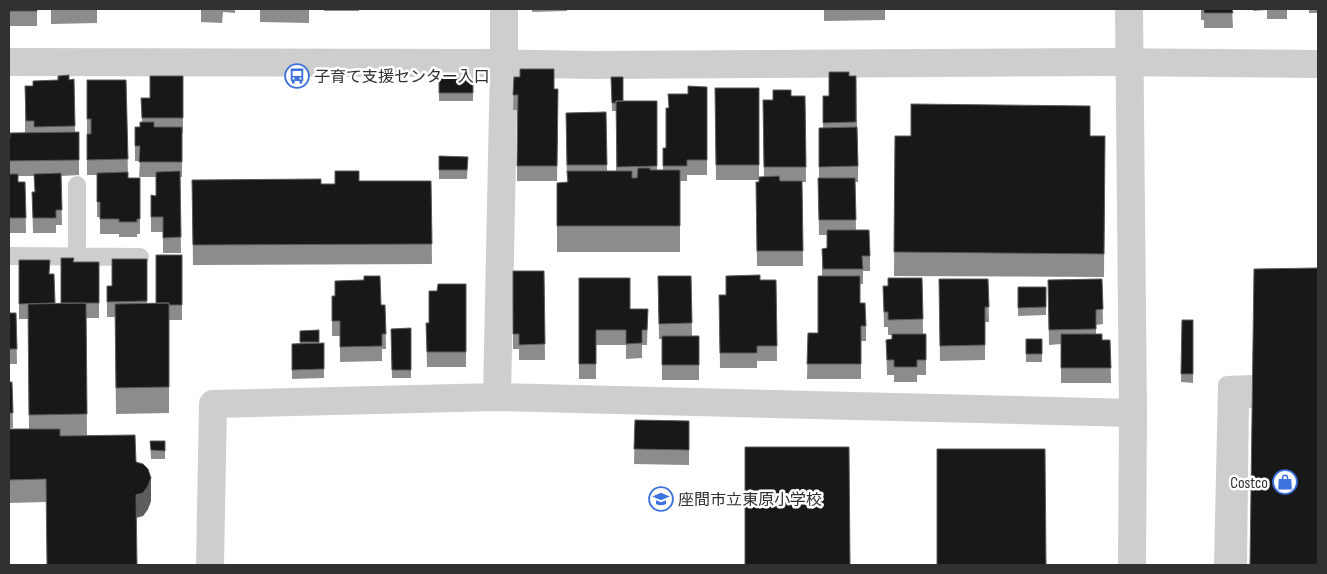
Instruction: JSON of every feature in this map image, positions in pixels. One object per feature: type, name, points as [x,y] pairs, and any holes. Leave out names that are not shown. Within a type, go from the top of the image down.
[{"type":"street","points":[[497,397],[504,9]]},
{"type":"street","points":[[1129,9],[1134,413],[1132,565]]},
{"type":"street","points":[[9,62],[605,65],[1129,62],[1318,64]]},
{"type":"street","points":[[210,565],[213,404],[497,397],[1134,413]]},
{"type":"lane","points":[[77,185],[77,257]]},
{"type":"lane","points":[[9,256],[140,257]]},
{"type":"lane","points":[[1223,565],[1227,385],[1253,392],[1240,399],[1238,565]]},
{"type":"building","points":[[9,9],[37,9],[37,11],[9,11]]},
{"type":"building","points":[[1204,9],[1232,9],[1233,13],[1204,13]]},
{"type":"building","points":[[520,69],[554,69],[554,89],[558,89],[557,166],[517,166],[518,95],[513,95],[514,77],[520,77]]},
{"type":"building","points":[[829,72],[849,72],[849,76],[856,76],[856,122],[823,123],[823,96],[829,96]]},
{"type":"building","points":[[69,75],[69,80],[74,79],[75,126],[34,127],[34,121],[26,121],[25,86],[33,86],[33,81],[58,80],[58,76]]},
{"type":"building","points":[[150,76],[183,76],[183,118],[142,118],[141,98],[150,98]]},
{"type":"building","points":[[611,77],[623,77],[623,101],[612,103]]},
{"type":"building","points":[[439,78],[473,78],[473,93],[439,93]]},
{"type":"building","points":[[87,80],[126,80],[128,159],[87,160],[87,134],[91,134],[91,119],[87,119]]},
{"type":"building","points":[[688,86],[707,87],[707,160],[687,160],[687,166],[663,166],[663,148],[666,148],[666,108],[669,108],[668,94],[688,94]]},
{"type":"building","points":[[715,88],[759,88],[759,165],[716,165]]},
{"type":"building","points":[[773,90],[791,90],[791,96],[805,96],[806,167],[764,167],[763,100],[773,100]]},
{"type":"building","points":[[616,101],[657,101],[657,166],[617,167]]},
{"type":"building","points":[[911,104],[1090,106],[1090,136],[1105,136],[1104,254],[894,252],[895,136],[911,136]]},
{"type":"building","points":[[606,112],[607,165],[567,165],[566,113]]},
{"type":"building","points":[[140,122],[154,122],[154,127],[182,127],[182,162],[139,162],[140,146],[135,146],[135,127],[140,127]]},
{"type":"building","points":[[857,127],[858,166],[819,167],[819,128]]},
{"type":"building","points":[[79,132],[79,160],[9,161],[10,133]]},
{"type":"building","points":[[439,156],[468,157],[467,170],[439,170]]},
{"type":"building","points":[[638,168],[680,170],[680,226],[557,226],[557,183],[568,182],[567,171],[632,171],[632,178],[637,178]]},
{"type":"building","points":[[180,171],[181,237],[163,238],[163,217],[151,217],[151,195],[156,196],[156,172]]},
{"type":"building","points":[[335,171],[359,171],[359,181],[431,181],[432,244],[193,245],[192,180],[321,179],[321,184],[335,184]]},
{"type":"building","points":[[128,172],[128,178],[140,178],[140,219],[137,219],[137,222],[119,222],[119,219],[100,219],[100,202],[97,202],[97,173]]},
{"type":"building","points":[[61,173],[62,210],[56,210],[56,218],[33,218],[32,192],[35,192],[34,174]]},
{"type":"building","points":[[9,174],[18,174],[18,182],[25,182],[26,218],[9,218]]},
{"type":"building","points":[[779,176],[780,181],[802,181],[803,251],[757,251],[756,182],[759,182],[759,177]]},
{"type":"building","points":[[818,178],[855,178],[856,220],[819,220]]},
{"type":"building","points":[[827,230],[869,230],[870,256],[862,256],[863,269],[823,269],[822,249],[827,248]]},
{"type":"building","points":[[156,255],[182,255],[182,305],[156,303]]},
{"type":"building","points":[[61,258],[74,258],[73,262],[99,262],[99,303],[61,303]]},
{"type":"building","points":[[112,259],[147,259],[147,301],[107,302],[107,286],[112,286]]},
{"type":"building","points":[[19,260],[50,260],[49,274],[54,274],[55,303],[19,304]]},
{"type":"building","name":"Costco","points":[[1318,268],[1318,565],[1250,565],[1254,269]]},
{"type":"building","points":[[513,271],[544,271],[545,344],[519,345],[519,334],[513,334]]},
{"type":"building","points":[[760,275],[760,280],[776,280],[777,346],[757,346],[757,353],[720,353],[719,295],[726,295],[726,276]]},
{"type":"building","points":[[364,276],[380,276],[381,305],[385,305],[386,334],[382,334],[382,346],[340,347],[340,321],[332,321],[332,296],[335,296],[335,281],[364,280]]},
{"type":"building","points":[[658,276],[691,276],[692,323],[659,324]]},
{"type":"building","points":[[818,276],[860,276],[860,303],[865,303],[866,326],[861,326],[861,364],[807,364],[808,333],[818,333]]},
{"type":"building","points":[[579,278],[630,278],[630,309],[648,309],[647,330],[642,330],[642,343],[626,344],[626,330],[596,330],[596,364],[579,364]]},
{"type":"building","points":[[888,278],[922,278],[923,319],[888,320],[888,312],[884,312],[883,286],[888,286]]},
{"type":"building","points":[[939,279],[988,279],[989,307],[985,307],[985,345],[940,346]]},
{"type":"building","points":[[1102,279],[1103,309],[1096,310],[1096,329],[1049,330],[1048,280]]},
{"type":"building","points":[[438,284],[466,284],[466,352],[427,352],[426,323],[429,323],[429,291],[437,291]]},
{"type":"building","points":[[1018,287],[1046,287],[1046,307],[1018,308]]},
{"type":"building","points":[[86,303],[87,414],[29,415],[28,304]]},
{"type":"building","points":[[169,303],[169,387],[116,388],[115,304]]},
{"type":"building","points":[[9,313],[16,313],[17,349],[9,349]]},
{"type":"building","points":[[1182,320],[1193,320],[1193,374],[1181,374]]},
{"type":"building","points":[[411,328],[411,370],[392,370],[391,329]]},
{"type":"building","points":[[319,330],[319,342],[300,342],[300,331]]},
{"type":"building","points":[[892,334],[926,334],[926,360],[917,360],[917,367],[894,367],[894,360],[887,360],[886,340],[892,339]]},
{"type":"building","points":[[1061,334],[1102,334],[1102,340],[1110,340],[1111,368],[1061,368]]},
{"type":"building","points":[[662,336],[699,336],[699,365],[662,365]]},
{"type":"building","points":[[1026,339],[1042,339],[1042,354],[1026,354]]},
{"type":"building","points":[[324,343],[324,369],[292,370],[292,344]]},
{"type":"building","points":[[9,382],[12,382],[13,413],[9,413]]},
{"type":"building","points":[[635,420],[689,421],[689,450],[634,449]]},
{"type":"building","points":[[9,429],[60,429],[60,436],[135,435],[136,462],[143,464],[148,469],[151,478],[143,493],[136,495],[137,565],[47,565],[46,479],[9,480]]},
{"type":"building","points":[[150,441],[165,441],[165,451],[151,450]]},
{"type":"building","points":[[745,447],[849,447],[850,565],[745,565]]},
{"type":"building","points":[[937,449],[1045,449],[1046,565],[937,565]]},
{"type":"place","name":"子育て支援センター入口","points":[[297,76]]},
{"type":"place","name":"Costco","points":[[1285,482]]},
{"type":"place","name":"座間市立東原小学校","points":[[661,499]]}]
